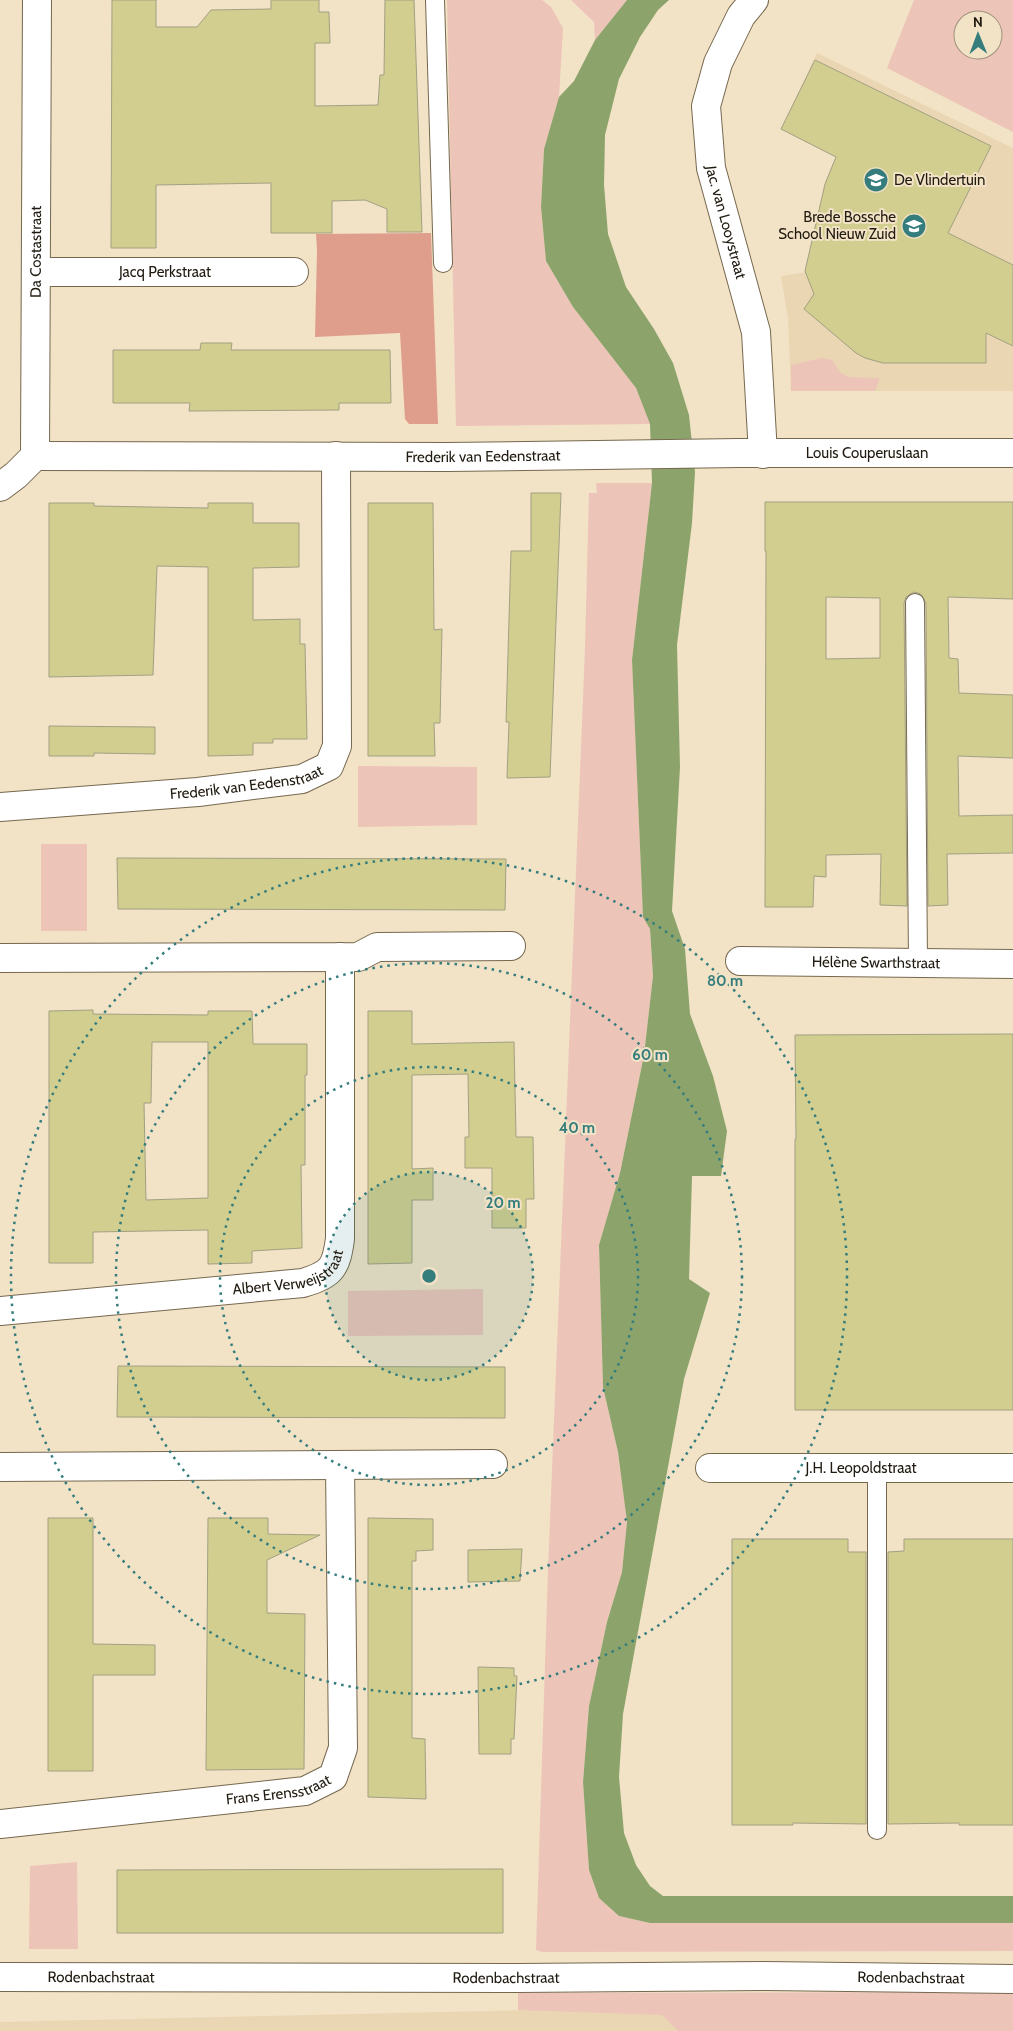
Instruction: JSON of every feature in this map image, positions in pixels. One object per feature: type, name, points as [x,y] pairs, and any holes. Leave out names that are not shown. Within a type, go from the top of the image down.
[{"type":"street","name":"Da Costastraat","points":[[35,456],[38,0]]},
{"type":"street","name":"Jac. van Looystraat","points":[[754,0],[741,16],[718,62],[706,106],[711,168],[756,332],[763,454]]},
{"type":"street","name":"Jacq Perkstraat","points":[[36,272],[294,272]]},
{"type":"street","name":"Louis Couperuslaan","points":[[723,454],[1013,453]]},
{"type":"street","name":"Frederik van Eedenstraat","points":[[35,456],[598,456],[723,454]]},
{"type":"street","points":[[0,487],[16,475],[35,456]]},
{"type":"street","name":"Frederik van Eedenstraat","points":[[0,807],[198,792],[302,779],[329,766],[337,746],[336,456]]},
{"type":"street","points":[[0,958],[358,957],[377,947],[511,946]]},
{"type":"street","name":"Albert Verweijstraat","points":[[0,1311],[303,1283],[322,1277],[337,1261],[340,1239],[340,957]]},
{"type":"street","name":"Hélène Swarthstraat","points":[[740,961],[1013,964]]},
{"type":"street","points":[[0,1467],[492,1464]]},
{"type":"street","name":"Frans Erensstraat","points":[[0,1824],[305,1791],[333,1777],[342,1748],[340,1465]]},
{"type":"street","name":"J.H. Leopoldstraat","points":[[710,1468],[1013,1468]]},
{"type":"street","name":"Rodenbachstraat","points":[[0,1977],[518,1978],[764,1976],[1013,1979]]},
{"type":"lane","points":[[435,0],[443,263]]},
{"type":"lane","points":[[915,602],[918,964]]},
{"type":"lane","points":[[876,1830],[877,1468]]},
{"type":"shaded area","points":[[447,0],[542,0],[551,7],[563,28],[559,97],[544,149],[541,207],[546,261],[573,307],[636,388],[650,424],[456,426]]},
{"type":"shaded area","points":[[571,0],[627,0],[595,40],[594,22]]},
{"type":"shaded area","points":[[627,0],[669,0],[658,10],[640,37],[619,79],[605,135],[604,185],[608,234],[626,287],[654,329],[673,363],[689,415],[695,472],[692,523],[677,645],[680,767],[672,911],[685,949],[690,1014],[713,1076],[727,1131],[721,1176],[692,1176],[689,1279],[710,1293],[684,1379],[623,1714],[619,1777],[624,1833],[636,1865],[650,1886],[663,1896],[1013,1896],[1013,1923],[650,1923],[619,1916],[599,1898],[589,1870],[583,1782],[589,1706],[607,1622],[622,1572],[627,1522],[618,1452],[603,1387],[599,1245],[620,1173],[644,1055],[653,976],[650,929],[643,917],[632,660],[652,483],[650,424],[636,388],[573,307],[546,261],[541,207],[544,149],[559,97],[574,81],[595,40]]},
{"type":"shaded area","points":[[914,0],[1013,0],[1013,132],[887,68]]},
{"type":"shaded area","name":"Brede Bossche School Nieuw Zuid","points":[[817,53],[1013,148],[1013,391],[791,391],[788,318],[781,276],[807,272],[855,166],[781,129]]},
{"type":"shaded area","points":[[431,233],[438,424],[409,424],[405,419],[400,333],[315,337],[316,234]]},
{"type":"shaded area","points":[[822,358],[832,360],[841,373],[848,377],[880,378],[875,391],[791,391],[791,365]]},
{"type":"shaded area","points":[[596,483],[652,483],[632,660],[643,916],[650,929],[653,976],[644,1055],[620,1173],[599,1245],[603,1387],[618,1452],[627,1522],[622,1572],[607,1622],[589,1706],[583,1782],[589,1870],[599,1898],[619,1916],[650,1923],[1013,1923],[1013,1951],[542,1952],[536,1950],[548,1570],[585,648],[589,493],[597,493]]},
{"type":"shaded area","points":[[358,766],[477,767],[477,825],[358,827]]},
{"type":"shaded area","points":[[41,844],[87,844],[87,931],[41,931]]},
{"type":"shaded area","points":[[483,1289],[483,1335],[348,1336],[348,1291]]},
{"type":"shaded area","points":[[77,1862],[78,1949],[29,1949],[30,1866]]},
{"type":"shaded area","points":[[1013,1992],[1013,2031],[678,2031],[662,2015],[518,2010],[518,1993]]},
{"type":"shaded area","points":[[1013,1999],[1013,2031],[0,2031],[0,2022]]},
{"type":"building","points":[[112,0],[156,0],[156,27],[197,27],[211,10],[271,9],[271,0],[319,0],[319,12],[329,12],[330,43],[315,43],[315,106],[378,105],[380,75],[384,75],[385,0],[414,0],[422,232],[387,232],[387,209],[365,200],[332,201],[332,233],[271,233],[271,183],[156,185],[156,248],[111,248]]},
{"type":"building","name":"Brede Bossche School Nieuw Zuid","points":[[815,60],[991,146],[948,233],[1013,265],[1013,346],[986,333],[986,363],[883,363],[865,358],[856,353],[804,309],[814,294],[805,271],[825,184],[836,157],[781,129]]},
{"type":"building","points":[[201,343],[232,343],[231,350],[390,350],[391,403],[339,403],[339,410],[189,411],[190,403],[113,403],[113,350],[200,350]]},
{"type":"building","points":[[531,493],[561,493],[550,777],[507,778],[509,722],[506,722],[511,551],[531,551]]},
{"type":"building","points":[[765,502],[1013,502],[1013,599],[948,597],[949,658],[958,659],[959,693],[1013,695],[1013,758],[958,756],[959,816],[1013,815],[1013,853],[947,854],[948,905],[928,906],[926,603],[921,594],[914,592],[906,597],[904,603],[907,906],[880,905],[881,854],[826,855],[826,877],[814,876],[813,907],[765,907]],"holes":[[[826,597],[880,598],[880,658],[826,659]]]},
{"type":"building","points":[[49,503],[94,503],[94,506],[208,508],[208,503],[253,503],[253,523],[299,523],[299,567],[253,568],[253,620],[300,619],[300,644],[305,644],[307,739],[273,739],[273,743],[253,743],[253,755],[208,756],[208,567],[157,566],[153,675],[49,677]]},
{"type":"building","points":[[368,503],[433,503],[434,630],[442,629],[440,723],[434,723],[435,756],[368,756]]},
{"type":"building","points":[[49,726],[155,727],[155,754],[94,753],[94,756],[49,756]]},
{"type":"building","points":[[117,858],[506,859],[505,910],[118,909]]},
{"type":"building","points":[[93,1010],[93,1014],[208,1015],[208,1011],[252,1011],[253,1044],[307,1044],[305,1165],[301,1165],[302,1248],[252,1251],[252,1263],[208,1264],[208,1230],[93,1232],[93,1263],[49,1263],[49,1011]],"holes":[[[152,1042],[208,1042],[208,1198],[146,1200],[144,1103],[151,1103]]]},
{"type":"building","points":[[368,1011],[412,1011],[412,1044],[514,1042],[516,1137],[533,1137],[534,1199],[526,1199],[526,1228],[492,1228],[492,1168],[465,1168],[465,1137],[469,1137],[468,1074],[412,1075],[412,1169],[433,1168],[433,1200],[412,1200],[412,1263],[368,1264]]},
{"type":"building","points":[[1013,1034],[1013,1410],[795,1410],[795,1035]]},
{"type":"building","points":[[118,1366],[505,1367],[505,1418],[117,1417]]},
{"type":"building","points":[[48,1518],[93,1518],[93,1644],[155,1645],[155,1675],[93,1675],[93,1771],[48,1771]]},
{"type":"building","points":[[208,1518],[268,1518],[268,1534],[320,1535],[267,1560],[267,1613],[305,1614],[304,1769],[206,1770]]},
{"type":"building","points":[[368,1518],[433,1519],[433,1550],[416,1551],[416,1561],[412,1561],[412,1738],[425,1739],[426,1799],[368,1797]]},
{"type":"building","points":[[732,1539],[848,1539],[848,1552],[866,1552],[866,1824],[793,1823],[793,1825],[732,1825]]},
{"type":"building","points":[[904,1539],[1013,1539],[1013,1825],[959,1825],[959,1823],[888,1824],[888,1552],[904,1551]]},
{"type":"building","points":[[522,1549],[520,1581],[468,1582],[468,1550]]},
{"type":"building","points":[[478,1667],[514,1668],[514,1676],[517,1676],[514,1739],[511,1739],[511,1754],[479,1754]]},
{"type":"building","points":[[503,1869],[503,1933],[117,1933],[117,1870]]},
{"type":"place","name":"De Vlindertuin","points":[[876,180]]},
{"type":"place","name":"Brede Bossche School Nieuw Zuid","points":[[914,226]]}]
